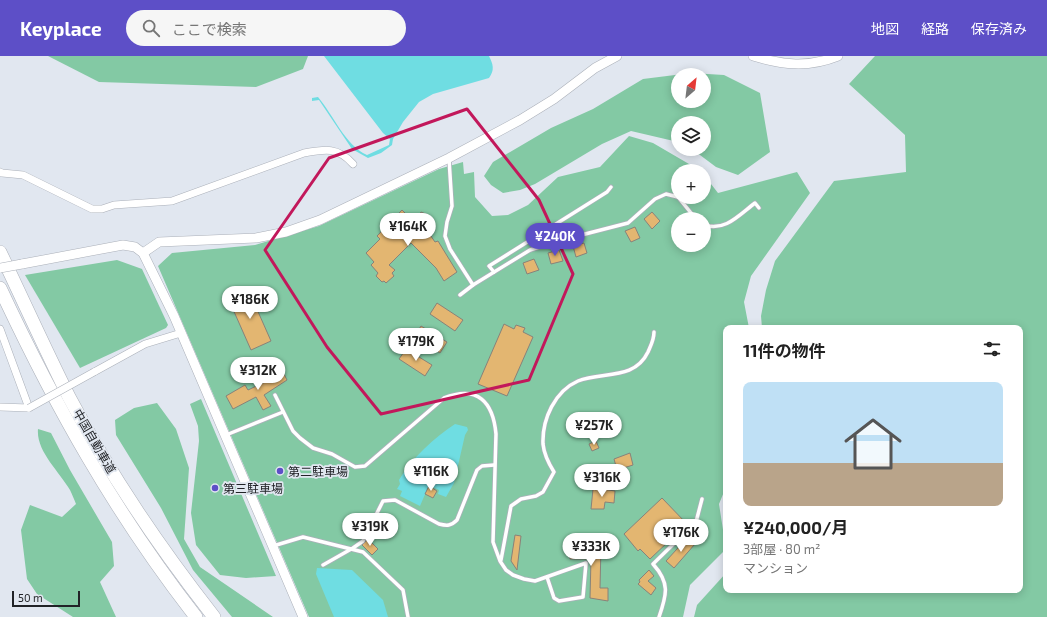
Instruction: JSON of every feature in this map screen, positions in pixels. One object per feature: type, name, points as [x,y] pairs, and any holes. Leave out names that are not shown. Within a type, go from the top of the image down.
[{"type":"highway","name":"中国自動車道","points":[[0,252],[70,398],[99,449],[141,517],[174,566],[214,617]]},
{"type":"highway","name":"中国自動車道","points":[[0,288],[57,404],[88,458],[124,518],[165,577],[196,617]]},
{"type":"street","points":[[143,253],[159,242],[256,238],[286,232],[320,220],[449,158],[520,120],[554,99],[595,68],[617,56]]},
{"type":"street","points":[[753,56],[775,63],[804,65],[822,62],[838,56]]},
{"type":"street","points":[[0,172],[23,175],[92,209],[102,209],[114,205],[172,201],[304,153],[323,150],[344,153],[353,164]]},
{"type":"street","points":[[0,268],[123,245],[135,247],[143,253],[181,333],[303,617]]},
{"type":"street","points":[[0,330],[29,408]]},
{"type":"street","points":[[0,407],[29,408],[145,344],[181,333]]},
{"type":"lane","points":[[449,158],[452,206],[447,222],[445,236],[450,249],[473,285]]},
{"type":"lane","points":[[494,272],[489,266],[607,192],[611,187]]},
{"type":"lane","points":[[460,295],[473,285],[530,250],[558,241],[628,223],[655,199],[666,194],[671,195]]},
{"type":"lane","points":[[711,227],[717,228],[727,224],[755,203],[759,208]]},
{"type":"lane","points":[[684,204],[690,212]]},
{"type":"lane","points":[[500,561],[512,506],[521,499],[536,496],[543,492],[554,472],[543,445],[543,433],[547,416],[556,400],[568,386],[580,380],[620,374],[643,361],[654,339],[654,332]]},
{"type":"lane","points":[[275,395],[293,430],[313,448],[332,454],[355,467],[365,466],[444,398],[458,393],[475,395],[486,404],[494,417],[496,434],[493,542],[500,561],[510,572],[524,579],[535,581],[548,576],[586,564],[583,597],[559,601],[554,598],[548,576]]},
{"type":"lane","points":[[225,436],[283,412]]},
{"type":"lane","points":[[323,565],[363,541],[383,501],[395,500],[439,524],[446,526],[452,525],[456,520],[477,470],[482,466],[494,465]]},
{"type":"lane","points":[[659,617],[666,595],[665,580],[653,564],[696,522],[702,499]]},
{"type":"lane","points":[[272,546],[303,536],[353,548],[363,552],[403,590],[408,617]]},
{"type":"highlighted area","points":[[467,109],[539,200],[573,274],[529,380],[381,414],[327,347],[265,250],[329,158]]},
{"type":"green space","points":[[48,56],[308,56],[303,69],[256,87],[99,82]]},
{"type":"green space","points":[[875,56],[1047,56],[1047,617],[694,617],[697,605],[723,576],[723,593],[1023,593],[1023,325],[762,325],[761,316],[766,290],[775,261],[834,181],[906,172],[905,135],[849,84]]},
{"type":"green space","points":[[711,74],[724,75],[760,93],[770,152],[738,175],[716,167],[701,156],[711,156],[711,116],[671,116],[671,140],[631,131],[602,144],[535,184],[520,190],[503,193],[491,185],[484,176],[493,162],[551,128],[593,109],[643,79],[671,76],[671,108],[711,108]]},
{"type":"green space","points":[[629,136],[653,143],[671,154],[671,156],[675,156],[689,164],[671,164],[671,204],[711,204],[711,184],[718,193],[797,172],[810,193],[751,276],[744,302],[748,325],[723,325],[723,494],[719,504],[723,530],[723,552],[690,585],[683,617],[309,617],[158,266],[172,253],[255,245],[319,226],[439,169],[463,162],[464,174],[474,172],[475,197],[492,216],[508,215],[528,205],[558,177],[600,167]]},
{"type":"green space","points":[[117,260],[142,269],[168,325],[166,328],[80,368],[25,275]]},
{"type":"green space","name":"第三駐車場","points":[[201,399],[276,576],[246,578],[220,575],[196,545],[191,513],[199,441],[198,426],[190,404]]},
{"type":"green space","points":[[157,403],[176,429],[189,468],[184,539],[200,567],[273,617],[232,617],[193,570],[161,508],[116,435],[115,420],[134,408]]},
{"type":"green space","points":[[38,429],[51,433],[70,470],[112,542],[114,566],[100,582],[116,617],[73,617],[37,594],[27,579],[21,530],[30,505],[62,517],[76,504],[70,490],[44,453],[38,437]]},
{"type":"water","points":[[324,56],[489,56],[493,70],[489,78],[433,94],[419,102],[403,122],[393,139],[392,145],[381,153],[368,158],[352,149],[319,100],[312,101],[312,98],[318,97],[346,137],[359,150],[367,155],[389,145],[390,139],[383,133]]},
{"type":"water","points":[[455,424],[467,427],[468,430],[465,435],[454,483],[446,497],[438,494],[439,490],[429,485],[420,506],[400,496],[402,491],[397,489],[400,484],[399,480],[410,464],[431,442]]},
{"type":"water","points":[[317,568],[352,570],[383,600],[388,617],[334,617],[316,574]]},
{"type":"building","points":[[402,210],[415,223],[421,212],[428,215],[424,226],[435,242],[438,241],[457,272],[444,281],[436,268],[411,243],[389,265],[395,270],[392,273],[394,276],[386,283],[384,281],[382,282],[376,276],[378,273],[371,265],[374,262],[366,253],[380,239],[377,236]]},
{"type":"building","points":[[652,212],[660,221],[652,229],[644,219]]},
{"type":"building","points":[[635,227],[640,238],[631,242],[625,231]]},
{"type":"building","points":[[584,243],[587,253],[576,257],[573,246]]},
{"type":"building","points":[[559,250],[563,261],[551,264],[548,253]]},
{"type":"building","points":[[534,259],[539,270],[527,274],[523,263]]},
{"type":"building","points":[[248,289],[271,341],[251,350],[228,298]]},
{"type":"building","points":[[437,303],[463,320],[455,331],[430,314]]},
{"type":"building","points":[[504,324],[514,329],[516,325],[525,328],[523,332],[533,337],[507,396],[478,384]]},
{"type":"building","points":[[421,326],[447,342],[440,353],[414,337]]},
{"type":"building","points":[[406,349],[432,365],[425,376],[399,359]]},
{"type":"building","points":[[280,366],[287,380],[264,395],[271,406],[263,410],[256,397],[233,409],[226,396],[245,385],[248,390],[271,379],[268,373]]},
{"type":"building","points":[[596,441],[599,448],[592,451],[589,444]]},
{"type":"building","points":[[630,453],[633,465],[617,470],[614,459]]},
{"type":"building","points":[[429,486],[437,491],[433,498],[425,494]]},
{"type":"building","points":[[596,488],[615,491],[614,503],[605,502],[604,509],[591,509],[593,489],[596,490]]},
{"type":"building","points":[[662,498],[687,524],[650,559],[640,549],[638,551],[624,534]]},
{"type":"building","points":[[515,535],[521,536],[517,570],[511,561]]},
{"type":"building","points":[[688,537],[695,544],[674,568],[666,561]]},
{"type":"building","points":[[368,539],[378,549],[372,555],[362,545]]},
{"type":"building","points":[[569,539],[577,539],[577,545],[601,546],[600,588],[608,588],[608,601],[590,598],[591,559],[570,559]]},
{"type":"building","points":[[649,570],[654,576],[648,581],[656,588],[651,595],[638,584],[640,582],[639,580]]},
{"type":"place","name":"第二駐車場","points":[[280,471]]},
{"type":"place","name":"第三駐車場","points":[[215,488]]}]
